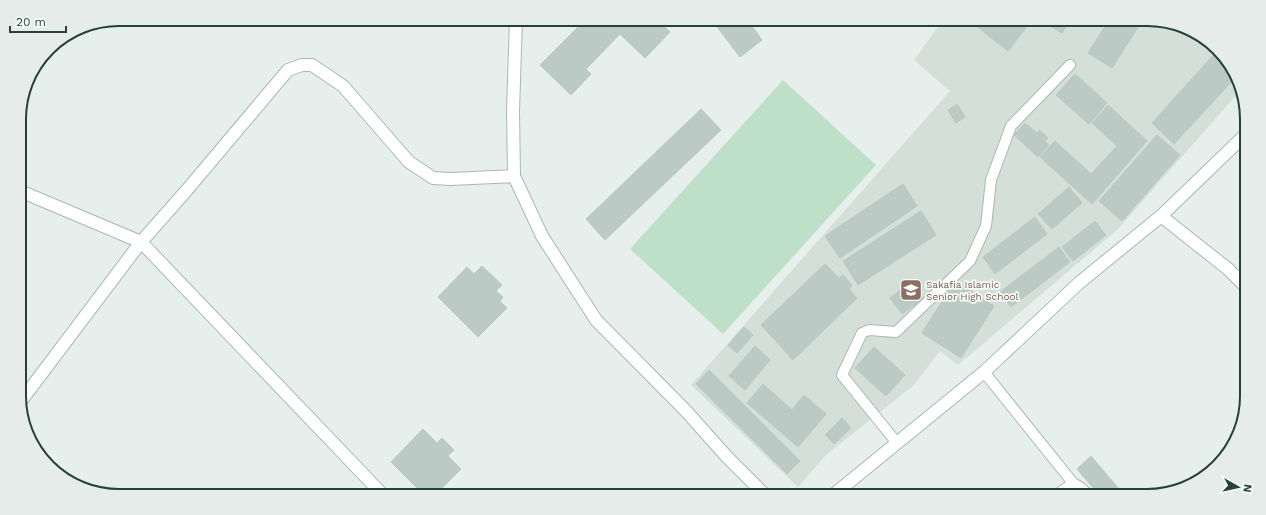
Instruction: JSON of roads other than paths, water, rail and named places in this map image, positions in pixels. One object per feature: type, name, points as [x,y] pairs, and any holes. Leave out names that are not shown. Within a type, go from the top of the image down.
[{"type":"street","points":[[516,26],[513,111],[514,176],[542,236],[596,320],[686,411],[727,457],[759,489]]},
{"type":"street","points":[[26,394],[141,242],[288,70],[302,65],[312,65],[343,86],[409,162],[433,178],[451,179],[514,176]]},
{"type":"street","points":[[841,489],[984,372],[1079,283],[1161,216],[1240,140]]},
{"type":"street","points":[[26,194],[141,242],[377,489]]},
{"type":"street","points":[[1161,216],[1228,269],[1240,281]]},
{"type":"lane","points":[[897,443],[842,375],[862,333],[869,330],[896,332],[970,261],[986,226],[991,180],[1011,126],[1070,65]]},
{"type":"lane","points":[[984,372],[1073,483],[1083,489]]},
{"type":"lane","points":[[1065,489],[1073,483]]},
{"type":"place","name":"Sakafia Islamic Senior High School","points":[[911,290]]}]
